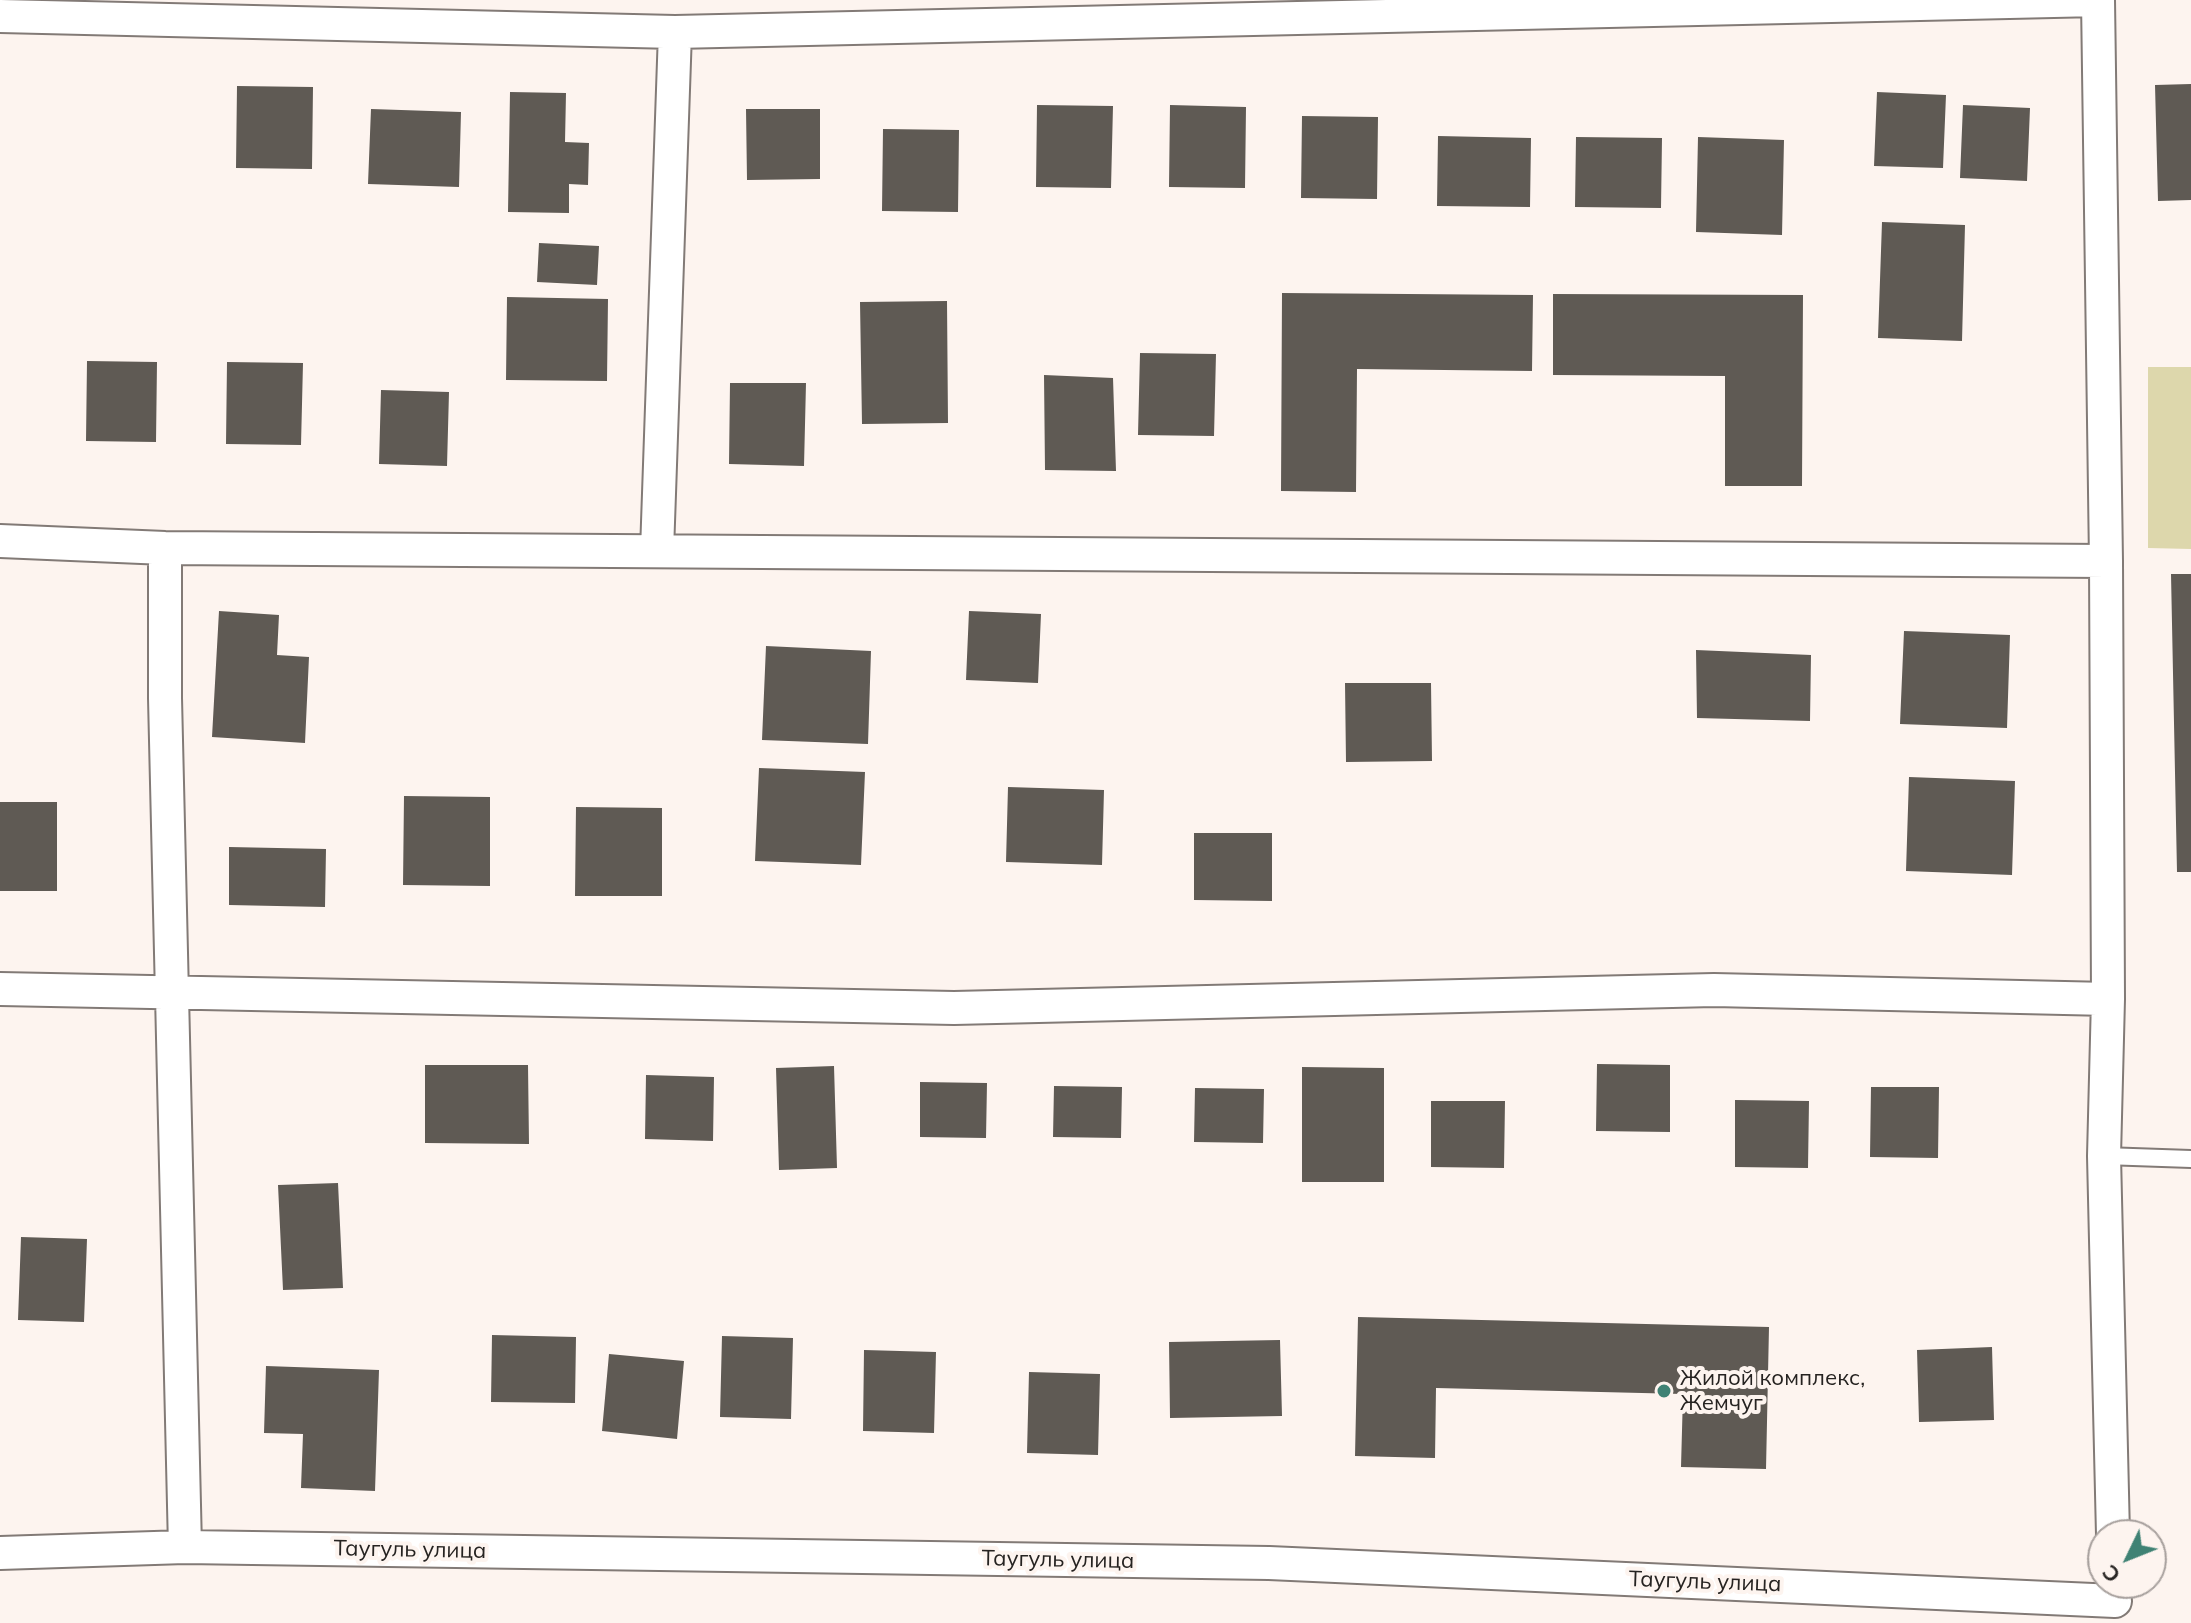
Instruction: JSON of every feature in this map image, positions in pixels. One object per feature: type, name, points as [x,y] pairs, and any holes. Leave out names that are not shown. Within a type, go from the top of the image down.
[{"type":"street","points":[[0,16],[675,32],[2098,0],[2106,561],[2108,999],[2104,1156],[2113,1519]]},
{"type":"street","points":[[657,551],[675,32]]},
{"type":"street","points":[[0,541],[165,548],[2106,561]]},
{"type":"street","points":[[165,548],[171,992],[185,1547]]},
{"type":"street","points":[[0,989],[954,1008],[1714,990],[2108,999]]},
{"type":"street","name":"Таугуль улица","points":[[0,1553],[185,1547],[1269,1563],[2115,1602]]},
{"type":"lane","points":[[2104,1156],[2191,1159]]},
{"type":"shaded area","points":[[2148,367],[2191,367],[2191,549],[2148,548]]},
{"type":"building","points":[[2191,84],[2191,200],[2158,201],[2155,85]]},
{"type":"building","points":[[237,86],[313,87],[312,169],[236,168]]},
{"type":"building","points":[[510,92],[566,93],[565,142],[589,143],[588,185],[569,184],[569,213],[508,212]]},
{"type":"building","points":[[1877,92],[1946,95],[1943,168],[1874,166]]},
{"type":"building","points":[[1037,105],[1113,106],[1111,188],[1036,187]]},
{"type":"building","points":[[1170,105],[1246,107],[1245,188],[1169,187]]},
{"type":"building","points":[[1963,105],[2030,108],[2027,181],[1960,178]]},
{"type":"building","points":[[371,109],[461,112],[459,187],[368,184]]},
{"type":"building","points":[[746,109],[820,109],[820,179],[747,180]]},
{"type":"building","points":[[1302,116],[1378,117],[1377,199],[1301,198]]},
{"type":"building","points":[[883,129],[959,130],[958,212],[882,211]]},
{"type":"building","points":[[1438,136],[1531,138],[1530,207],[1437,206]]},
{"type":"building","points":[[1576,137],[1662,138],[1661,208],[1575,207]]},
{"type":"building","points":[[1698,137],[1784,140],[1782,235],[1696,232]]},
{"type":"building","points":[[1882,222],[1965,225],[1962,341],[1878,338]]},
{"type":"building","points":[[539,243],[599,246],[597,285],[537,282]]},
{"type":"building","points":[[1282,293],[1533,295],[1532,371],[1357,369],[1356,492],[1281,491]]},
{"type":"building","points":[[1553,294],[1803,295],[1802,486],[1725,486],[1725,376],[1553,375]]},
{"type":"building","points":[[507,297],[608,299],[607,381],[506,380]]},
{"type":"building","points":[[947,301],[948,423],[862,424],[860,302]]},
{"type":"building","points":[[1140,353],[1216,354],[1214,436],[1138,435]]},
{"type":"building","points":[[87,361],[157,362],[156,442],[86,441]]},
{"type":"building","points":[[227,362],[303,363],[301,445],[226,444]]},
{"type":"building","points":[[1044,375],[1113,378],[1116,471],[1045,470]]},
{"type":"building","points":[[730,383],[806,383],[804,466],[729,464]]},
{"type":"building","points":[[381,390],[449,392],[447,466],[379,464]]},
{"type":"building","points":[[2171,574],[2191,574],[2191,872],[2177,872]]},
{"type":"building","points":[[219,611],[279,615],[277,655],[309,657],[305,743],[212,737]]},
{"type":"building","points":[[969,611],[1041,614],[1038,683],[966,680]]},
{"type":"building","points":[[1904,631],[2010,635],[2007,728],[1900,724]]},
{"type":"building","points":[[766,646],[871,651],[868,744],[762,740]]},
{"type":"building","points":[[1696,650],[1811,655],[1810,721],[1697,718]]},
{"type":"building","points":[[1345,683],[1431,683],[1432,761],[1346,762]]},
{"type":"building","points":[[759,768],[865,772],[861,865],[755,861]]},
{"type":"building","points":[[1909,777],[2015,781],[2012,875],[1906,871]]},
{"type":"building","points":[[1008,787],[1104,790],[1102,865],[1006,862]]},
{"type":"building","points":[[404,796],[490,797],[490,886],[403,885]]},
{"type":"building","points":[[0,802],[57,802],[57,891],[0,891]]},
{"type":"building","points":[[576,807],[662,808],[662,896],[575,896]]},
{"type":"building","points":[[1194,833],[1272,833],[1272,901],[1194,900]]},
{"type":"building","points":[[229,847],[326,849],[325,907],[229,905]]},
{"type":"building","points":[[1597,1064],[1670,1065],[1670,1132],[1596,1131]]},
{"type":"building","points":[[425,1065],[528,1065],[529,1144],[425,1143]]},
{"type":"building","points":[[834,1066],[837,1168],[779,1170],[776,1068]]},
{"type":"building","points":[[1302,1067],[1384,1068],[1384,1182],[1302,1182]]},
{"type":"building","points":[[646,1075],[714,1077],[713,1141],[645,1139]]},
{"type":"building","points":[[920,1082],[987,1083],[986,1138],[920,1137]]},
{"type":"building","points":[[1054,1086],[1122,1087],[1121,1138],[1053,1137]]},
{"type":"building","points":[[1871,1087],[1939,1087],[1938,1158],[1870,1157]]},
{"type":"building","points":[[1195,1088],[1264,1089],[1263,1143],[1194,1142]]},
{"type":"building","points":[[1735,1100],[1809,1101],[1808,1168],[1735,1167]]},
{"type":"building","points":[[1431,1101],[1505,1101],[1504,1168],[1431,1167]]},
{"type":"building","points":[[338,1183],[343,1288],[283,1290],[278,1185]]},
{"type":"building","points":[[21,1237],[87,1239],[84,1322],[18,1320]]},
{"type":"building","name":"Жилой комплекс, Жемчуг","points":[[1358,1317],[1769,1327],[1766,1469],[1681,1467],[1683,1394],[1436,1388],[1435,1458],[1355,1456]]},
{"type":"building","points":[[492,1335],[576,1337],[575,1403],[491,1402]]},
{"type":"building","points":[[722,1336],[793,1338],[791,1419],[720,1417]]},
{"type":"building","points":[[1280,1340],[1282,1416],[1170,1418],[1169,1342]]},
{"type":"building","points":[[1992,1347],[1994,1420],[1919,1422],[1917,1350]]},
{"type":"building","points":[[864,1350],[936,1352],[934,1433],[863,1431]]},
{"type":"building","points":[[609,1354],[684,1361],[677,1439],[602,1431]]},
{"type":"building","points":[[266,1366],[379,1370],[375,1491],[301,1488],[303,1434],[264,1433]]},
{"type":"building","points":[[1029,1372],[1100,1374],[1098,1455],[1027,1453]]},
{"type":"place","name":"Жилой комплекс, Жемчуг","points":[[1664,1391]]}]
